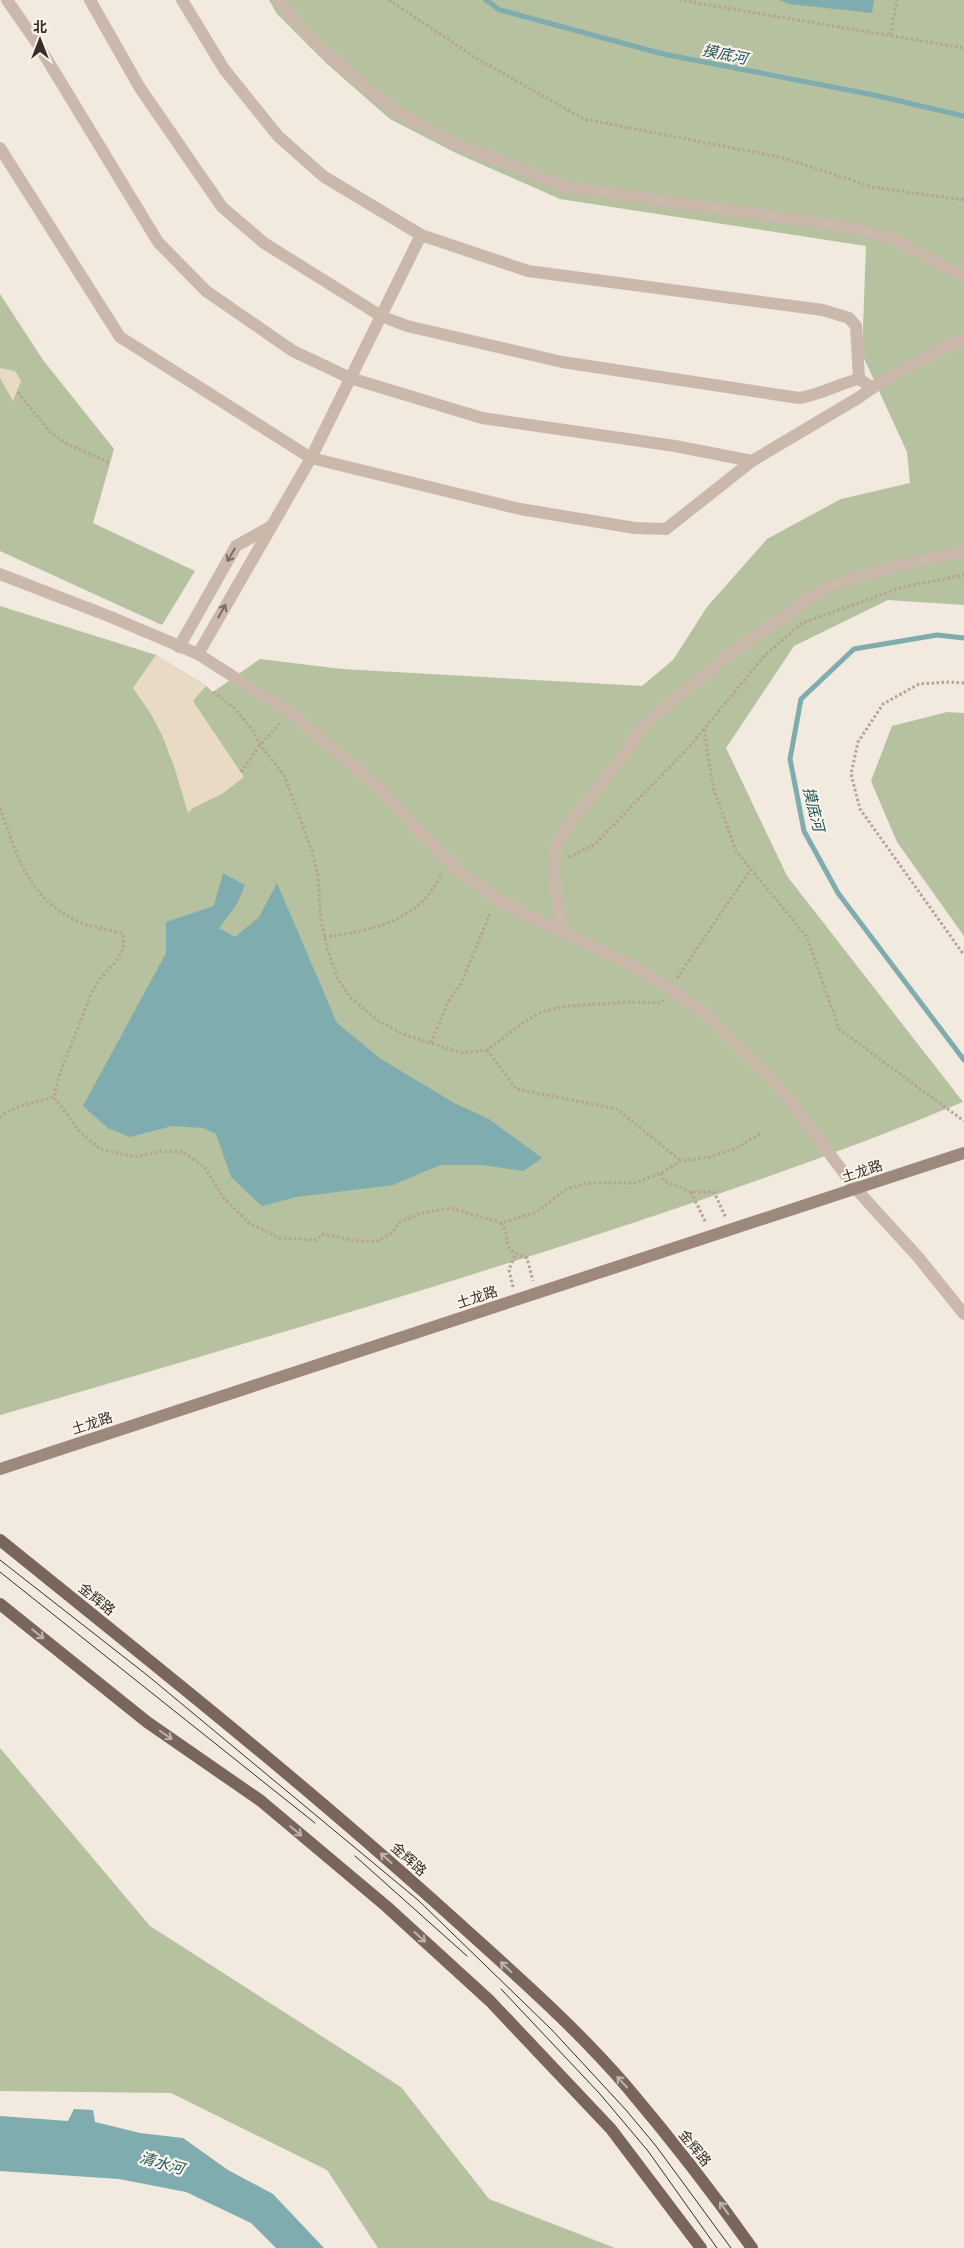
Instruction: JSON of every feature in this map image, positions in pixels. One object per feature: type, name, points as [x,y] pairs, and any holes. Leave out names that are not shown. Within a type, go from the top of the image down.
[{"type":"main road","name":"金辉路","points":[[0,1540],[227,1724],[383,1855],[550,2007],[626,2086],[717,2199],[752,2248]]},
{"type":"main road","points":[[0,1604],[147,1722],[261,1801],[386,1906],[490,2001],[611,2130],[701,2248]]},
{"type":"street","points":[[7,0],[37,43],[158,242],[206,291],[293,351],[350,378],[482,418],[675,446],[752,462]]},
{"type":"street","points":[[90,0],[140,88],[222,207],[264,243],[381,316],[408,326],[562,362],[799,398],[817,396],[847,382],[859,379],[873,388]]},
{"type":"street","points":[[182,0],[224,69],[278,136],[323,176],[421,235],[528,271],[823,310],[849,318],[856,326],[859,379]]},
{"type":"street","points":[[278,0],[307,34],[389,106],[455,143],[567,187],[842,226],[892,238],[964,277]]},
{"type":"street","points":[[0,148],[120,337],[311,458],[520,509],[635,528],[666,529],[752,462],[873,388],[952,344],[964,340]]},
{"type":"street","points":[[198,654],[311,458],[421,235]]},
{"type":"street","points":[[179,647],[236,546],[270,527]]},
{"type":"street","points":[[562,931],[554,875],[556,850],[563,832],[644,726],[728,655],[826,587],[893,567],[964,551]]},
{"type":"street","points":[[0,574],[111,617],[198,654],[289,712],[378,788],[448,861],[496,899],[638,968],[704,1012],[778,1085],[856,1189],[918,1257],[964,1314]]},
{"type":"street","name":"土龙路","points":[[0,1469],[964,1153]]},
{"type":"path","points":[[388,0],[474,57],[584,119],[784,158],[872,187],[964,200]]},
{"type":"path","points":[[678,0],[964,48]]},
{"type":"path","points":[[890,35],[897,0]]},
{"type":"path","points":[[18,392],[50,432],[67,444],[110,463]]},
{"type":"path","points":[[555,864],[594,845],[689,747],[765,655],[802,623],[903,587],[964,574]]},
{"type":"path","points":[[964,683],[919,684],[884,704],[858,742],[851,774],[860,809],[964,955]]},
{"type":"path","points":[[213,692],[234,708],[252,729],[260,745],[284,775],[312,851],[318,875],[324,937],[337,977],[350,997],[377,1020],[403,1034],[461,1052],[487,1050],[524,1022],[542,1012],[567,1006],[630,1002],[661,1003],[751,869]]},
{"type":"path","points":[[241,772],[260,745],[289,712]]},
{"type":"path","points":[[704,729],[713,787],[736,851],[807,937],[840,1029],[964,1122]]},
{"type":"path","points":[[0,808],[17,857],[42,898],[71,919],[122,933],[124,940],[124,947],[119,958],[96,985],[57,1078],[54,1097],[80,1132],[100,1149],[135,1157],[161,1151],[183,1152],[205,1168],[223,1197],[249,1223],[279,1238],[315,1240],[324,1234],[356,1241],[377,1241],[392,1233],[400,1222],[421,1213],[451,1208],[501,1223],[537,1212],[566,1189],[588,1183],[635,1183],[661,1173],[681,1161],[710,1157],[736,1148],[761,1133]]},
{"type":"path","points":[[324,937],[367,929],[395,920],[411,912],[425,901],[437,884],[448,861]]},
{"type":"path","points":[[431,1043],[448,1002],[462,984],[496,899]]},
{"type":"path","points":[[487,1050],[516,1089],[617,1109],[681,1161]]},
{"type":"path","points":[[0,1118],[3,1114],[23,1106],[54,1097]]},
{"type":"path","points":[[661,1173],[664,1181],[692,1192],[714,1192],[732,1229]]},
{"type":"path","points":[[692,1192],[712,1236]]},
{"type":"path","points":[[501,1223],[508,1248],[515,1254],[527,1258],[536,1294]]},
{"type":"path","points":[[515,1254],[509,1270],[516,1300]]},
{"type":"green space","points":[[269,0],[964,0],[964,605],[888,600],[794,646],[726,748],[787,876],[963,1102],[765,1178],[564,1245],[429,1288],[0,1415],[0,606],[156,655],[213,692],[260,659],[342,669],[642,686],[673,660],[707,607],[767,539],[841,499],[910,483],[907,452],[862,354],[866,246],[560,199],[456,153],[390,119],[326,63],[277,14]]},
{"type":"green space","points":[[0,294],[43,360],[114,449],[93,523],[195,571],[162,625],[0,551]]},
{"type":"green space","points":[[947,712],[964,713],[964,936],[897,842],[871,781],[892,726]]},
{"type":"green space","points":[[0,1748],[150,1926],[401,2087],[489,2199],[615,2248],[378,2248],[327,2170],[171,2093],[0,2091]]},
{"type":"shaded area","points":[[0,368],[15,371],[21,381],[13,401],[0,378]]},
{"type":"shaded area","points":[[156,655],[206,686],[193,701],[244,777],[222,794],[193,808],[188,813],[175,769],[162,735],[151,714],[133,688]]},
{"type":"water","points":[[779,0],[874,0],[872,13],[789,4]]},
{"type":"water","points":[[223,873],[245,885],[237,904],[219,928],[235,937],[259,917],[277,883],[337,1023],[381,1059],[456,1104],[489,1119],[542,1158],[523,1171],[482,1165],[440,1165],[393,1185],[296,1197],[262,1206],[231,1177],[216,1134],[203,1128],[172,1126],[130,1137],[108,1128],[83,1106],[166,953],[166,922],[214,906]]},
{"type":"water","name":"清水河","points":[[74,2109],[93,2110],[95,2122],[140,2133],[183,2138],[228,2170],[273,2194],[324,2248],[276,2248],[251,2223],[186,2192],[119,2179],[0,2171],[0,2116],[68,2121]]},
{"type":"waterway","name":"摸底河","points":[[486,0],[500,10],[663,54],[874,95],[964,116]]},
{"type":"waterway","name":"摸底河","points":[[964,638],[937,635],[854,649],[801,699],[790,759],[804,831],[838,893],[964,1060]]},
{"type":"tram line","points":[[0,1560],[147,1675],[418,1900],[552,2030],[626,2110],[656,2146],[731,2248]]},
{"type":"tram line","points":[[0,1572],[315,1823]]},
{"type":"tram line","points":[[355,1856],[467,1956]]},
{"type":"tram line","points":[[501,1989],[600,2094],[648,2151],[717,2248]]}]
